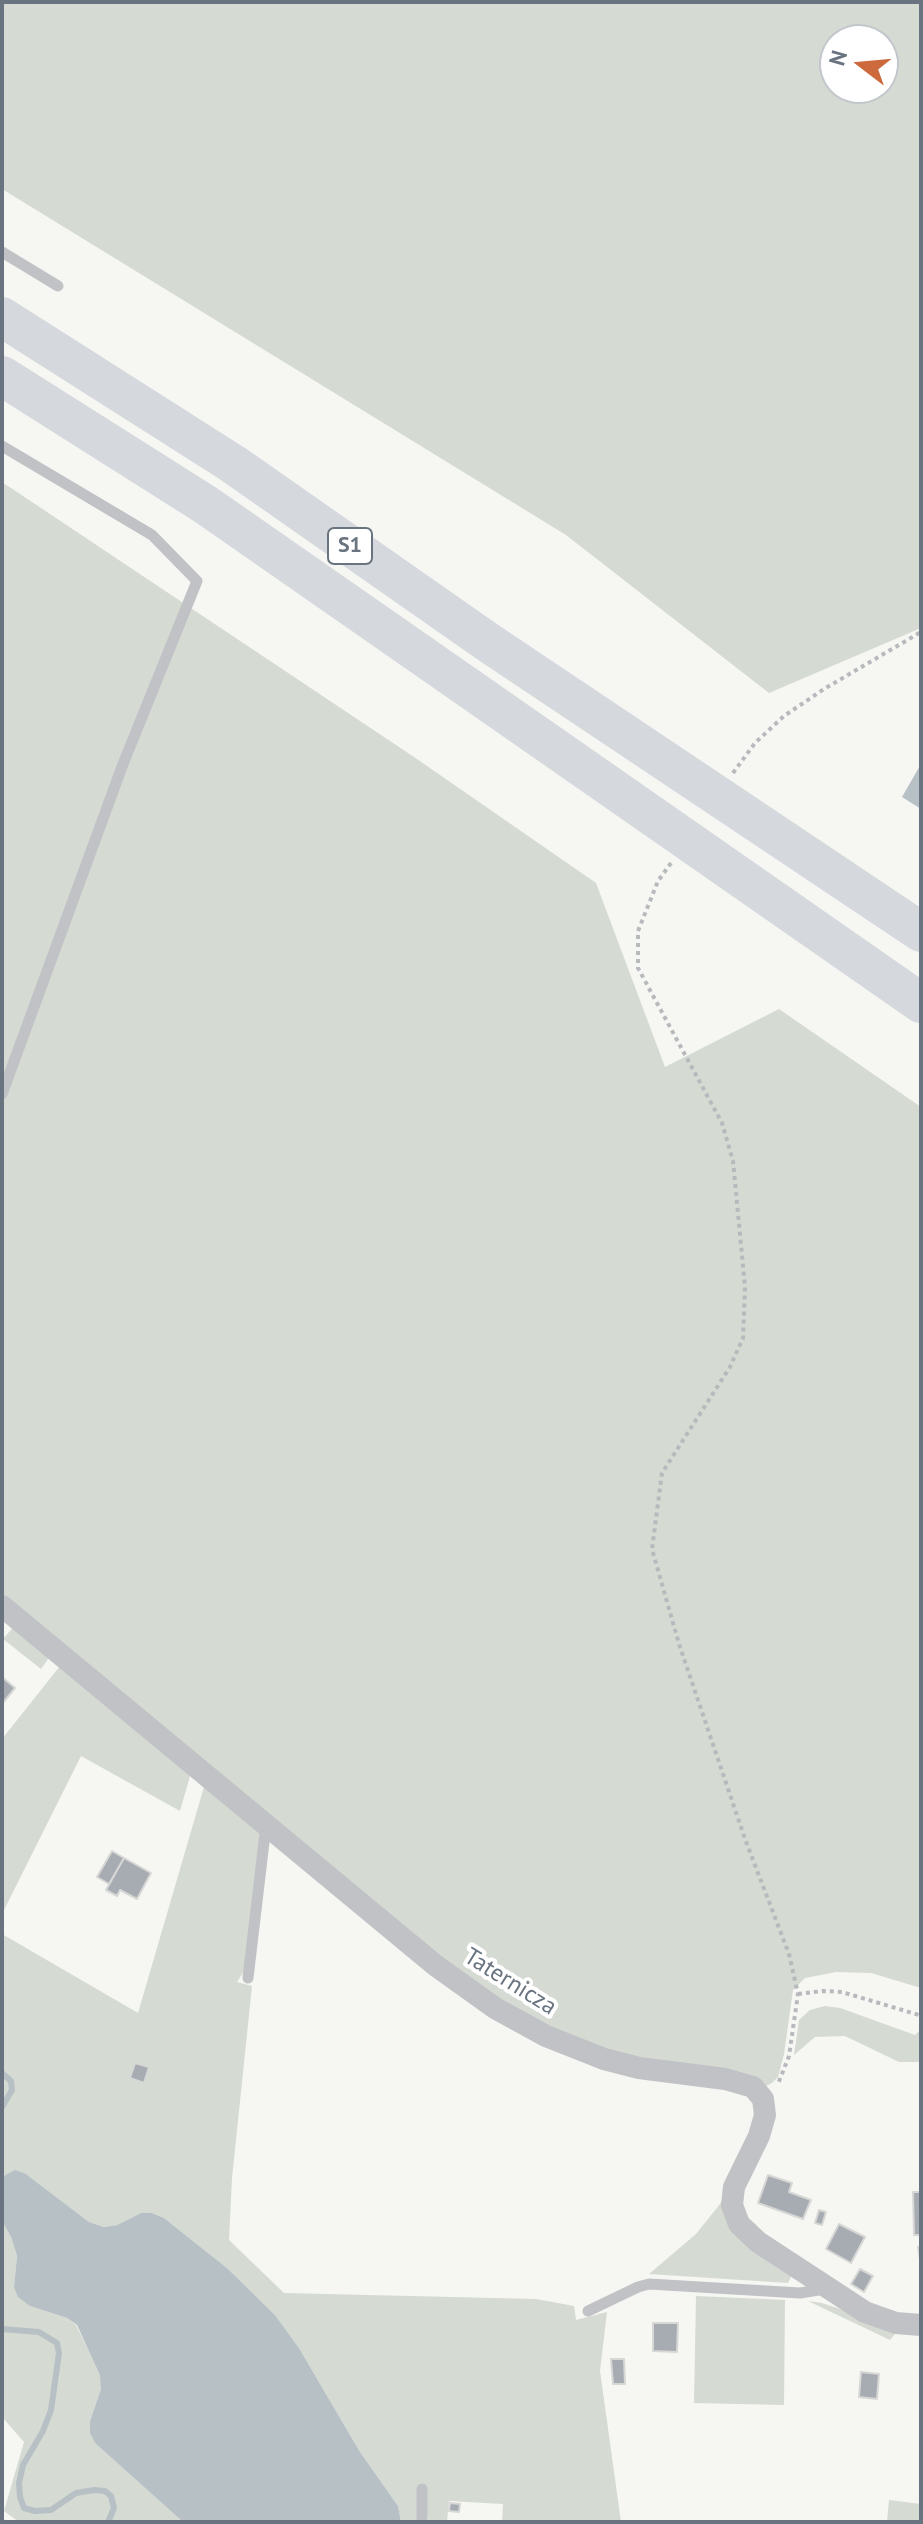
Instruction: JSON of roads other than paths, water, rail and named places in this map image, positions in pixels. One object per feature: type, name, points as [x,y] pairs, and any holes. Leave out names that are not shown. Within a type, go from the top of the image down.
[{"type":"highway","name":"S1","points":[[2,317],[233,464],[489,643],[921,932]]},
{"type":"highway","name":"S1","points":[[2,376],[206,505],[921,1003]]},
{"type":"street","name":"Taternicza","points":[[2,1606],[435,1965],[483,2000],[520,2023],[604,2059],[639,2068],[747,2084],[763,2099],[765,2107],[763,2124],[734,2187],[732,2205],[735,2214],[739,2224],[758,2242],[826,2289]]},
{"type":"street","points":[[826,2289],[879,2319],[921,2325]]},
{"type":"lane","points":[[2,252],[58,286]]},
{"type":"lane","points":[[2,446],[152,535],[197,581],[123,764],[2,1094]]},
{"type":"lane","points":[[248,1978],[266,1824]]},
{"type":"lane","points":[[588,2311],[649,2284],[800,2293],[826,2289]]},
{"type":"lane","points":[[422,2489],[422,2522]]},
{"type":"waterway","points":[[2,2073],[11,2081],[12,2090],[2,2107]]},
{"type":"waterway","points":[[2,2329],[39,2332],[57,2343],[59,2353],[51,2410],[23,2465],[19,2483],[24,2508],[51,2510],[76,2493],[105,2491],[111,2496],[114,2508],[108,2522]]}]
